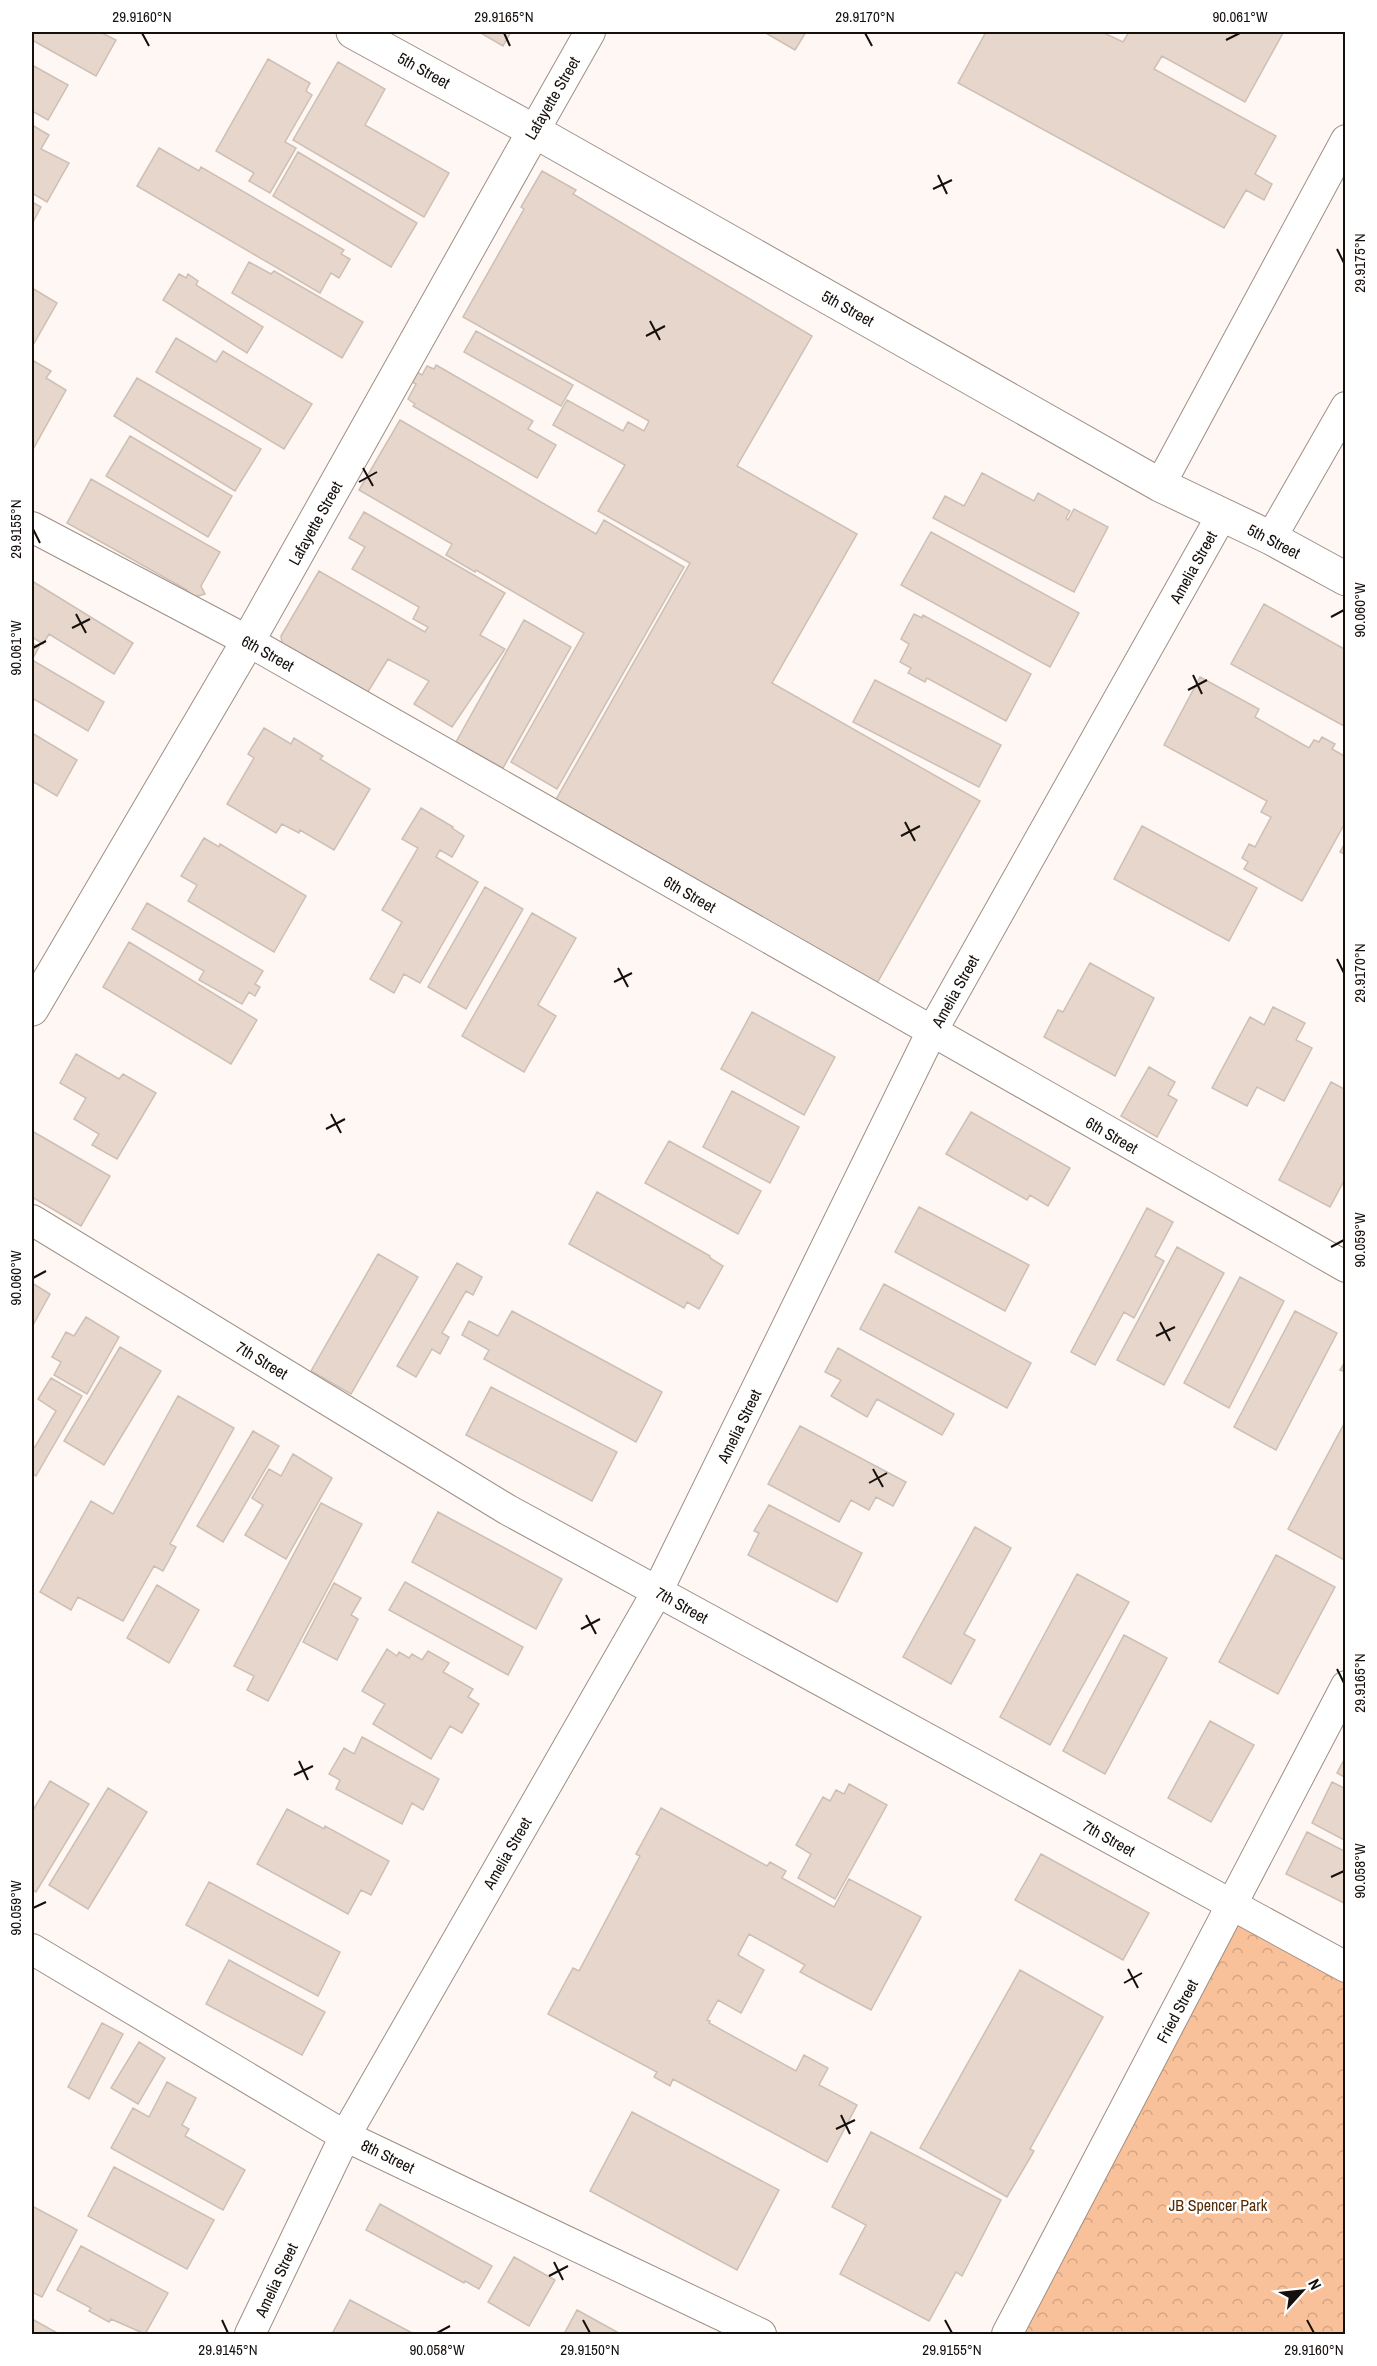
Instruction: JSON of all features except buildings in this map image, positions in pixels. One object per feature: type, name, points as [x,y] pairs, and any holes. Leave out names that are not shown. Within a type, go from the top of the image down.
[{"type":"main road","name":"5th Street","points":[[353,32],[534,130],[1160,485],[1271,538],[1346,579]]},
{"type":"main road","name":"Lafayette Street","points":[[32,1009],[249,641],[534,130]]},
{"type":"street","name":"Lafayette Street","points":[[534,130],[590,32]]},
{"type":"street","points":[[1160,485],[1346,140]]},
{"type":"street","points":[[1271,538],[1346,407]]},
{"type":"street","name":"Amelia Street","points":[[250,2334],[345,2136],[657,1592],[931,1033],[1222,515]]},
{"type":"street","name":"6th Street","points":[[32,526],[249,641],[931,1033],[1346,1268]]},
{"type":"street","name":"7th Street","points":[[32,1220],[508,1510],[1346,1967]]},
{"type":"street","name":"Fried Street","points":[[1007,2334],[1346,1686]]},
{"type":"street","name":"8th Street","points":[[32,1949],[345,2136],[761,2334]]},
{"type":"green space","name":"JB Spencer Park","points":[[1232,1905],[1345,1967],[1345,2334],[1007,2334]]}]
